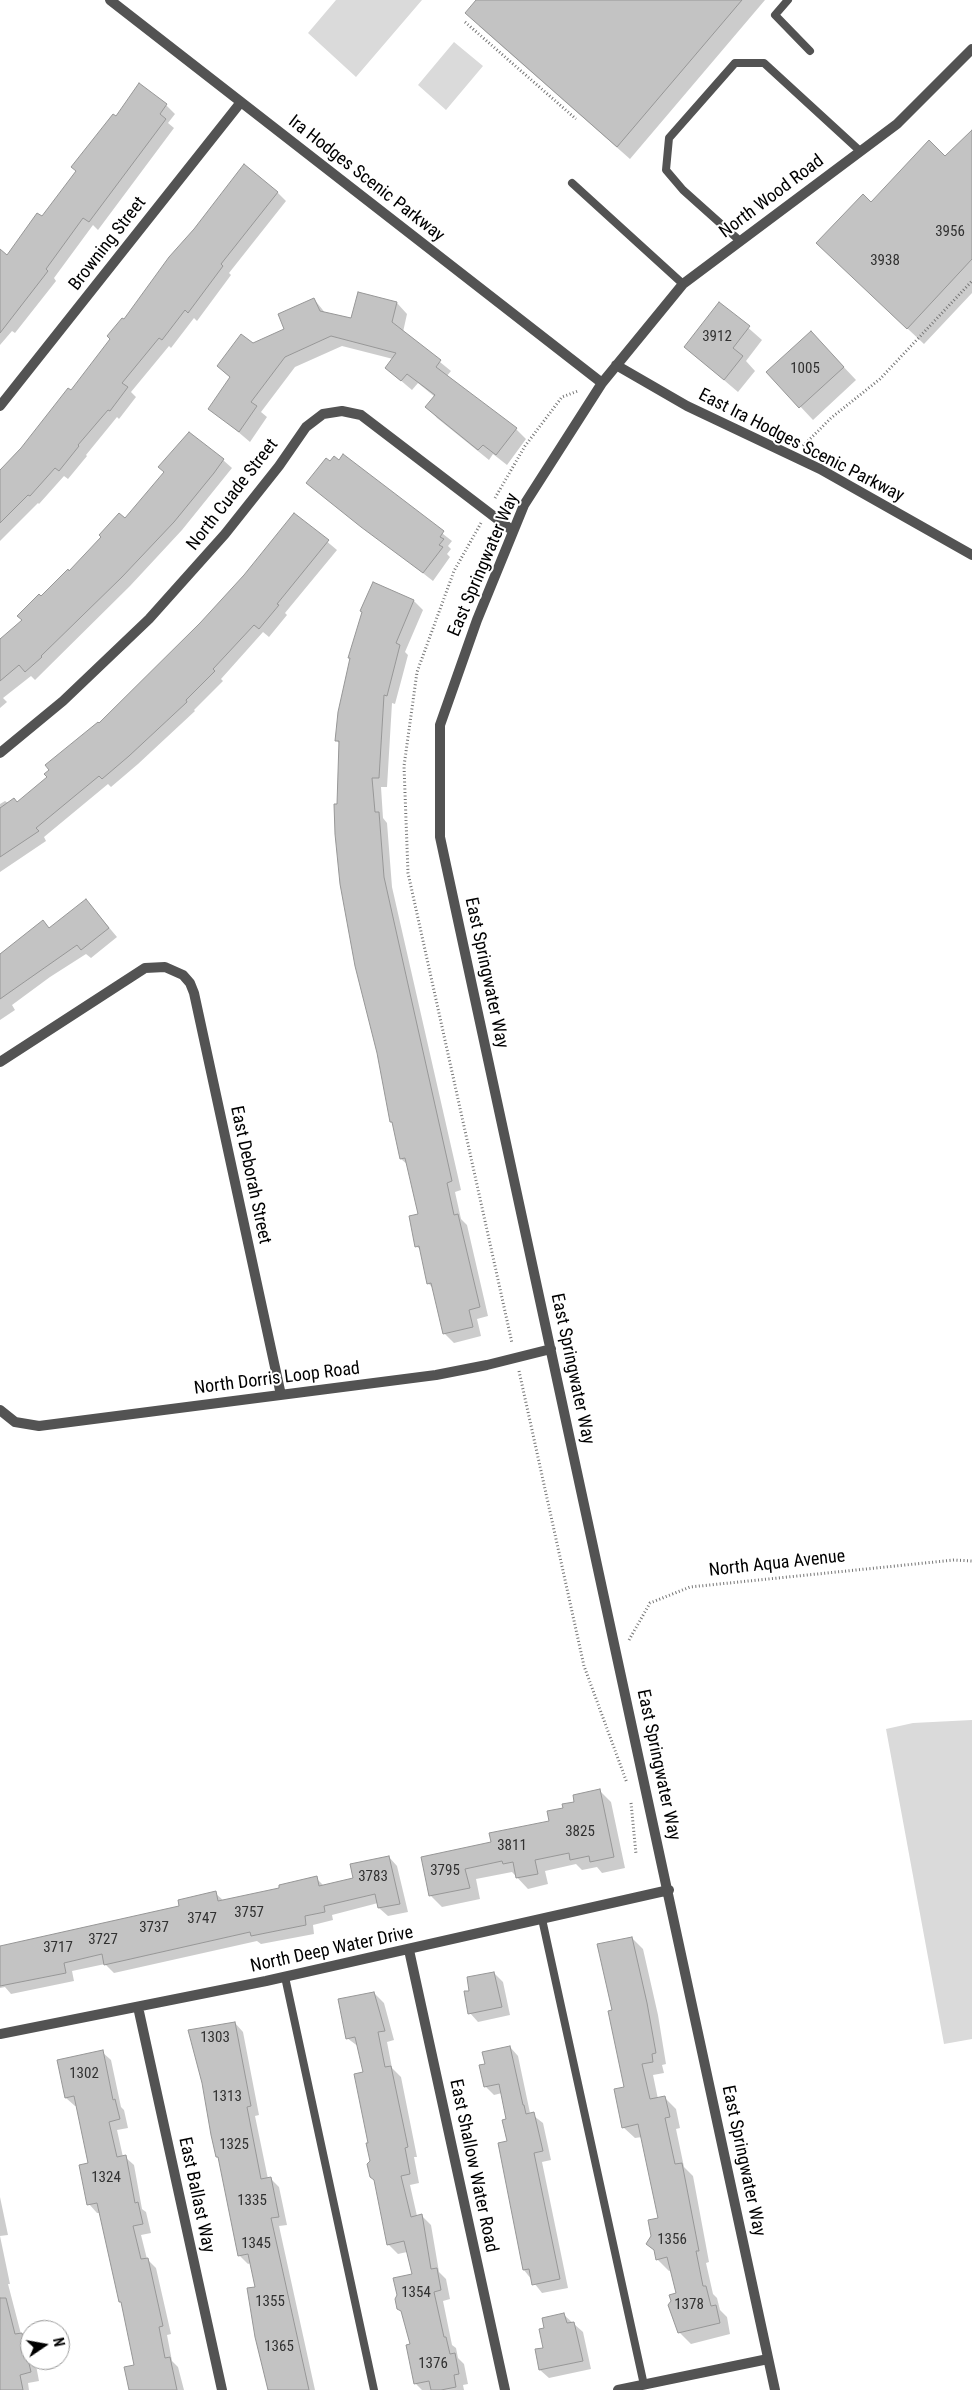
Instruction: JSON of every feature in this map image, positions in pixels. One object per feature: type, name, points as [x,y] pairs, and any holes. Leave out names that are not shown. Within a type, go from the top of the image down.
[{"type":"street","name":"Ira Hodges Scenic Parkway","points":[[110,0],[602,383]]},
{"type":"street","name":"North Wood Road","points":[[602,383],[683,284],[897,124],[972,49]]},
{"type":"street","name":"Browning Street","points":[[0,406],[241,102]]},
{"type":"street","name":"East Ira Hodges Scenic Parkway","points":[[616,366],[687,406],[820,469],[972,555]]},
{"type":"street","name":"East Springwater Way","points":[[602,383],[524,505],[477,620],[440,725],[440,837],[669,1890],[775,2390]]},
{"type":"street","name":"North Cuade Street","points":[[0,752],[63,700],[150,619],[225,534],[279,466],[306,427],[323,414],[342,411],[361,416],[513,531]]},
{"type":"street","name":"East Deborah Street","points":[[0,1062],[136,972],[155,966],[174,970],[183,976],[194,993],[281,1395]]},
{"type":"street","name":"North Dorris Loop Road","points":[[0,1410],[8,1418],[23,1425],[40,1426],[436,1375],[487,1366],[551,1349]]},
{"type":"street","name":"North Deep Water Drive","points":[[0,2034],[285,1977],[669,1890]]},
{"type":"street","name":"East Shallow Water Road","points":[[409,1950],[505,2390]]},
{"type":"street","name":"East Ballast Way","points":[[138,2007],[222,2390]]},
{"type":"street","points":[[618,2390],[768,2359]]},
{"type":"lane","points":[[788,0],[774,15],[810,51]]},
{"type":"lane","points":[[740,241],[683,190],[666,170],[669,138],[736,63],[764,63],[860,152]]},
{"type":"lane","points":[[572,183],[683,284]]},
{"type":"lane","points":[[542,1919],[644,2385]]},
{"type":"lane","points":[[285,1977],[374,2390]]},
{"type":"path","points":[[465,22],[576,118]]},
{"type":"path","points":[[798,450],[831,418],[880,379],[972,281]]},
{"type":"path","name":"North Aqua Avenue","points":[[618,1658],[650,1603],[690,1587],[954,1560],[972,1561]]},
{"type":"shaded area","points":[[336,0],[422,0],[356,77],[308,33]]},
{"type":"shaded area","points":[[454,42],[483,66],[446,110],[418,85]]},
{"type":"shaded area","points":[[972,1720],[972,2039],[944,2044],[886,1729],[913,1723]]},
{"type":"building","points":[[476,0],[742,0],[617,147],[465,13]]},
{"type":"building","points":[[139,83],[167,104],[160,114],[166,119],[89,222],[83,218],[46,269],[48,271],[0,333],[0,249],[7,255],[37,213],[42,216],[76,171],[71,167],[113,114],[116,116]]},
{"type":"building","points":[[972,130],[972,259],[907,329],[816,243],[863,194],[871,202],[929,140],[945,156]]},
{"type":"building","points":[[244,164],[278,192],[221,264],[223,266],[188,313],[185,310],[162,340],[159,338],[122,383],[128,387],[110,411],[108,410],[78,445],[59,471],[55,468],[30,496],[28,495],[0,523],[0,470],[21,448],[68,388],[71,390],[110,339],[107,336],[122,318],[124,319],[169,257],[194,229]]},
{"type":"building","points":[[358,292],[397,302],[392,322],[441,360],[436,367],[517,428],[496,455],[483,445],[478,450],[425,407],[435,395],[407,374],[401,381],[385,368],[396,353],[331,336],[285,357],[251,402],[257,406],[239,432],[208,409],[230,377],[217,366],[241,334],[253,343],[284,329],[278,314],[314,298],[320,311],[351,318]]},
{"type":"building","points":[[719,302],[750,326],[733,348],[743,356],[724,380],[684,347]]},
{"type":"building","points":[[811,331],[844,367],[799,408],[766,372]]},
{"type":"building","points":[[189,432],[224,459],[214,473],[174,522],[42,657],[25,672],[19,665],[0,681],[0,639],[22,620],[17,616],[39,594],[41,596],[68,569],[69,571],[101,537],[99,535],[119,513],[125,518],[164,472],[158,467]]},
{"type":"building","points":[[343,454],[444,531],[440,537],[444,539],[439,545],[443,547],[423,573],[306,483],[326,458],[330,461],[334,456],[339,460]]},
{"type":"building","points":[[294,513],[329,540],[259,629],[254,625],[213,669],[215,671],[186,700],[187,702],[129,756],[102,779],[99,776],[36,828],[39,831],[0,857],[0,808],[14,798],[17,802],[47,777],[44,774],[49,770],[45,765],[99,723],[200,623],[244,575]]},
{"type":"building","points":[[373,582],[414,600],[396,643],[400,645],[387,696],[384,695],[379,778],[372,778],[375,812],[379,812],[384,877],[452,1181],[447,1183],[454,1215],[458,1214],[480,1307],[469,1310],[473,1327],[443,1334],[431,1283],[427,1284],[419,1246],[415,1247],[409,1216],[418,1214],[405,1158],[400,1159],[392,1122],[390,1122],[377,1053],[355,966],[340,884],[335,834],[334,804],[337,804],[339,741],[335,741],[338,712],[350,658],[348,658],[362,612],[360,611]]},
{"type":"building","points":[[86,899],[109,928],[81,950],[77,945],[0,999],[0,954],[43,920],[49,928]]},
{"type":"building","points":[[600,1789],[614,1857],[590,1862],[589,1856],[570,1860],[569,1853],[535,1860],[538,1874],[516,1878],[513,1862],[503,1864],[502,1861],[465,1869],[470,1888],[429,1896],[421,1857],[491,1842],[489,1833],[549,1821],[547,1811],[563,1808],[562,1804],[574,1802],[573,1795]]},
{"type":"building","points":[[389,1856],[400,1904],[378,1908],[375,1894],[324,1906],[325,1912],[305,1916],[306,1925],[251,1936],[250,1932],[104,1965],[102,1954],[64,1963],[66,1973],[0,1986],[0,1946],[179,1906],[178,1900],[216,1891],[218,1901],[279,1888],[279,1885],[317,1876],[319,1886],[353,1878],[350,1864]]},
{"type":"building","points":[[632,1937],[656,2053],[652,2054],[653,2062],[642,2064],[650,2099],[665,2096],[670,2117],[665,2118],[675,2164],[682,2163],[699,2251],[696,2251],[703,2286],[706,2286],[711,2306],[716,2305],[720,2323],[678,2333],[668,2305],[671,2301],[669,2295],[676,2293],[667,2257],[656,2260],[654,2250],[646,2244],[651,2236],[648,2220],[658,2218],[638,2124],[622,2128],[614,2089],[624,2087],[608,2011],[612,2010],[597,1944]]},
{"type":"building","points":[[494,1972],[502,2007],[468,2014],[464,1991],[469,1991],[467,1977]]},
{"type":"building","points":[[374,1992],[385,2031],[378,2032],[385,2067],[391,2066],[408,2147],[405,2148],[410,2174],[401,2176],[411,2217],[422,2214],[431,2269],[437,2268],[441,2290],[434,2292],[444,2337],[446,2337],[450,2354],[455,2353],[459,2374],[454,2375],[456,2387],[441,2390],[431,2390],[429,2381],[414,2384],[406,2345],[410,2344],[401,2311],[397,2309],[395,2299],[397,2295],[393,2278],[412,2274],[404,2241],[387,2245],[374,2180],[370,2177],[367,2164],[370,2161],[366,2143],[368,2143],[354,2074],[363,2072],[355,2037],[346,2039],[338,1999]]},
{"type":"building","points":[[235,2022],[251,2106],[247,2107],[261,2179],[271,2177],[279,2217],[271,2218],[309,2390],[268,2390],[255,2337],[247,2288],[255,2287],[248,2254],[238,2256],[218,2157],[216,2157],[211,2135],[202,2083],[188,2030]]},
{"type":"building","points":[[510,2046],[523,2105],[526,2114],[534,2112],[543,2151],[534,2153],[560,2279],[532,2285],[529,2269],[523,2270],[498,2143],[507,2141],[502,2120],[506,2119],[499,2084],[484,2087],[479,2065],[485,2064],[482,2052]]},
{"type":"building","points":[[103,2050],[113,2100],[115,2099],[120,2119],[109,2122],[117,2157],[126,2155],[135,2203],[138,2202],[143,2224],[133,2226],[141,2259],[148,2258],[163,2326],[159,2327],[165,2358],[170,2357],[177,2390],[129,2390],[124,2367],[134,2365],[121,2302],[119,2302],[97,2203],[87,2205],[79,2165],[88,2163],[74,2096],[65,2098],[57,2060]]},
{"type":"building","points":[[0,2298],[6,2298],[15,2334],[20,2333],[20,2370],[31,2370],[31,2372],[20,2375],[23,2390],[0,2390]]},
{"type":"building","points":[[564,2313],[567,2323],[574,2322],[583,2361],[539,2370],[535,2349],[543,2348],[539,2329],[544,2328],[542,2318]]}]
